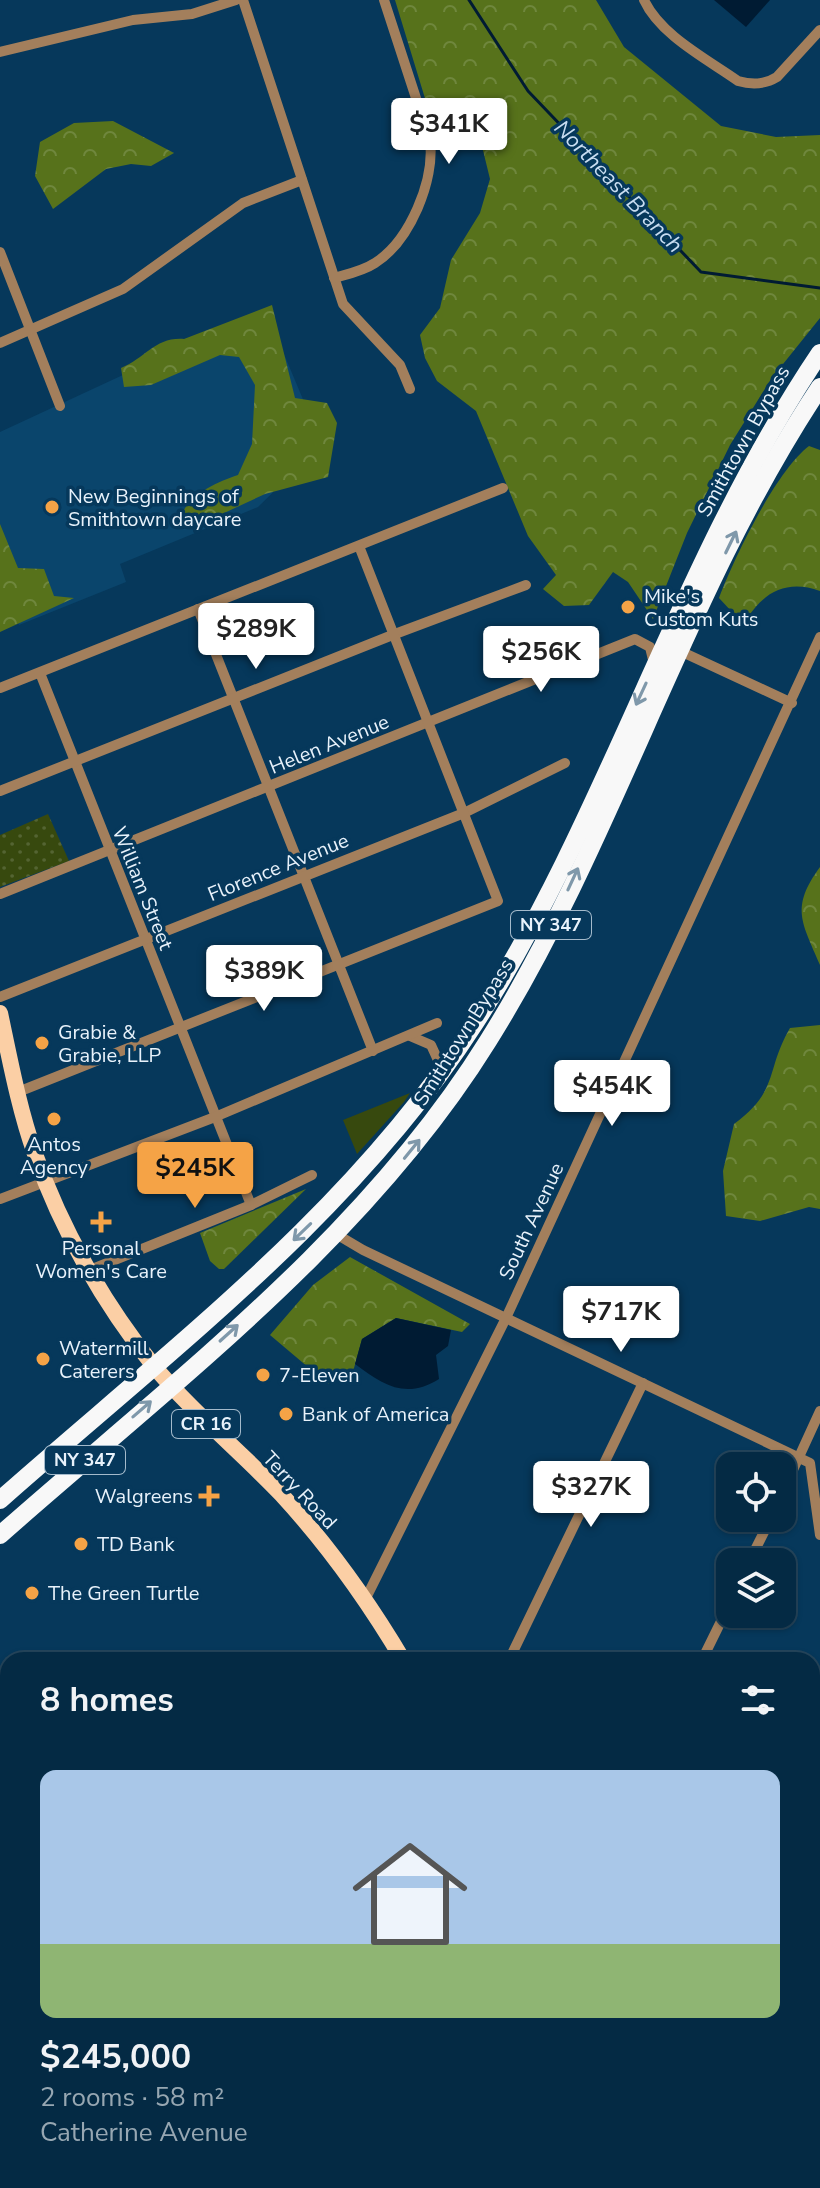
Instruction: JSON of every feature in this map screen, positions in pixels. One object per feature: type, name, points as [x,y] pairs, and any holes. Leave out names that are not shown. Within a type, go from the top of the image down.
[{"type":"highway","name":"Smithtown Bypass","points":[[0,1500],[324,1210],[372,1158],[442,1070],[489,1000],[531,926],[741,482],[820,353]]},
{"type":"highway","name":"Smithtown Bypass","points":[[0,1535],[336,1234],[422,1136],[496,1029],[540,949],[760,485],[820,387]]},
{"type":"main road","name":"Terry Road","points":[[0,1013],[34,1153],[90,1270],[153,1365],[282,1495],[366,1598],[398,1652]]},
{"type":"street","points":[[0,52],[133,20],[192,14],[236,0]]},
{"type":"street","points":[[243,0],[343,304],[400,365],[410,389]]},
{"type":"street","points":[[334,278],[375,263],[391,250],[421,195],[432,161],[430,141],[384,0]]},
{"type":"street","points":[[644,0],[654,18],[667,29],[738,81],[748,84],[769,82],[777,77],[820,30]]},
{"type":"street","points":[[0,343],[135,282],[243,203],[302,180]]},
{"type":"street","points":[[0,252],[60,406]]},
{"type":"street","points":[[0,688],[503,488]]},
{"type":"street","points":[[18,1092],[498,901],[359,546]]},
{"type":"street","points":[[0,791],[526,585]]},
{"type":"street","points":[[198,609],[373,1051]]},
{"type":"street","name":"South Avenue","points":[[366,1598],[506,1318],[820,637]]},
{"type":"street","name":"Helen Avenue","points":[[0,894],[635,639],[650,647],[654,666]]},
{"type":"street","points":[[680,651],[792,703]]},
{"type":"street","name":"William Street","points":[[40,673],[251,1205]]},
{"type":"street","name":"Florence Avenue","points":[[0,997],[464,813],[565,763]]},
{"type":"street","points":[[0,1199],[215,1117],[437,1023]]},
{"type":"street","points":[[410,1036],[435,1049],[442,1070]]},
{"type":"street","points":[[90,1270],[251,1205],[312,1175]]},
{"type":"street","points":[[336,1234],[801,1457],[810,1463],[820,1535]]},
{"type":"street","points":[[513,1652],[643,1383]]},
{"type":"street","points":[[796,1467],[820,1411]]},
{"type":"street","points":[[706,1652],[718,1628]]},
{"type":"shaded area","points":[[714,0],[770,0],[746,27]]},
{"type":"shaded area","points":[[265,309],[313,423],[305,461],[258,507],[120,564],[126,582],[19,625],[0,561],[0,432]]},
{"type":"shaded area","points":[[396,1318],[451,1330],[448,1346],[436,1355],[439,1379],[405,1389],[385,1384],[355,1364],[362,1339]]},
{"type":"green space","points":[[395,0],[596,0],[624,47],[721,126],[776,137],[820,135],[820,318],[771,379],[730,445],[687,533],[653,619],[628,582],[613,572],[589,605],[564,606],[543,589],[556,575],[528,536],[476,411],[437,381],[425,358],[420,335],[440,308],[451,260],[480,213],[490,179],[480,138],[463,120],[431,118]]},
{"type":"green space","points":[[113,121],[174,153],[151,166],[131,164],[106,169],[53,209],[35,176],[40,142],[74,123]]},
{"type":"green space","points":[[272,305],[295,398],[327,403],[337,423],[328,477],[265,494],[194,527],[180,518],[184,510],[204,490],[238,475],[252,444],[255,385],[239,357],[220,355],[151,385],[124,387],[121,368],[165,341],[184,339]]},
{"type":"green space","points":[[809,446],[820,450],[820,591],[788,587],[762,600],[748,617],[733,613],[719,598],[735,561],[770,495],[796,458]]},
{"type":"green space","points":[[0,524],[18,568],[44,569],[54,596],[74,598],[0,632]]},
{"type":"green space","points":[[48,814],[69,861],[0,887],[0,835]]},
{"type":"green space","points":[[820,867],[820,965],[804,926],[802,905]]},
{"type":"green space","points":[[820,1025],[820,1209],[809,1207],[760,1221],[726,1216],[723,1171],[734,1124],[759,1101],[790,1028]]},
{"type":"green space","points":[[410,1093],[404,1102],[357,1154],[343,1120]]},
{"type":"green space","points":[[306,1189],[224,1269],[219,1269],[210,1261],[200,1233]]},
{"type":"green space","points":[[350,1257],[470,1324],[462,1332],[396,1318],[362,1339],[351,1379],[328,1384],[270,1335],[313,1285]]},
{"type":"waterway","name":"Northeast Branch","points":[[469,0],[528,91],[701,272],[820,288]]},
{"type":"place","name":"New Beginnings of Smithtown daycare","points":[[52,507]]},
{"type":"place","name":"Mike's Custom Kuts","points":[[628,607]]},
{"type":"place","name":"Grabie & Grabie, LLP","points":[[42,1043]]},
{"type":"place","name":"Antos Agency","points":[[54,1119]]},
{"type":"place","name":"Personal Women's Care","points":[[101,1222]]},
{"type":"place","name":"Watermill Caterers","points":[[43,1359]]},
{"type":"place","name":"7-Eleven","points":[[263,1375]]},
{"type":"place","name":"Bank of America","points":[[286,1414]]},
{"type":"place","name":"Walgreens","points":[[209,1496]]},
{"type":"place","name":"TD Bank","points":[[81,1544]]},
{"type":"place","name":"The Green Turtle","points":[[32,1593]]}]
